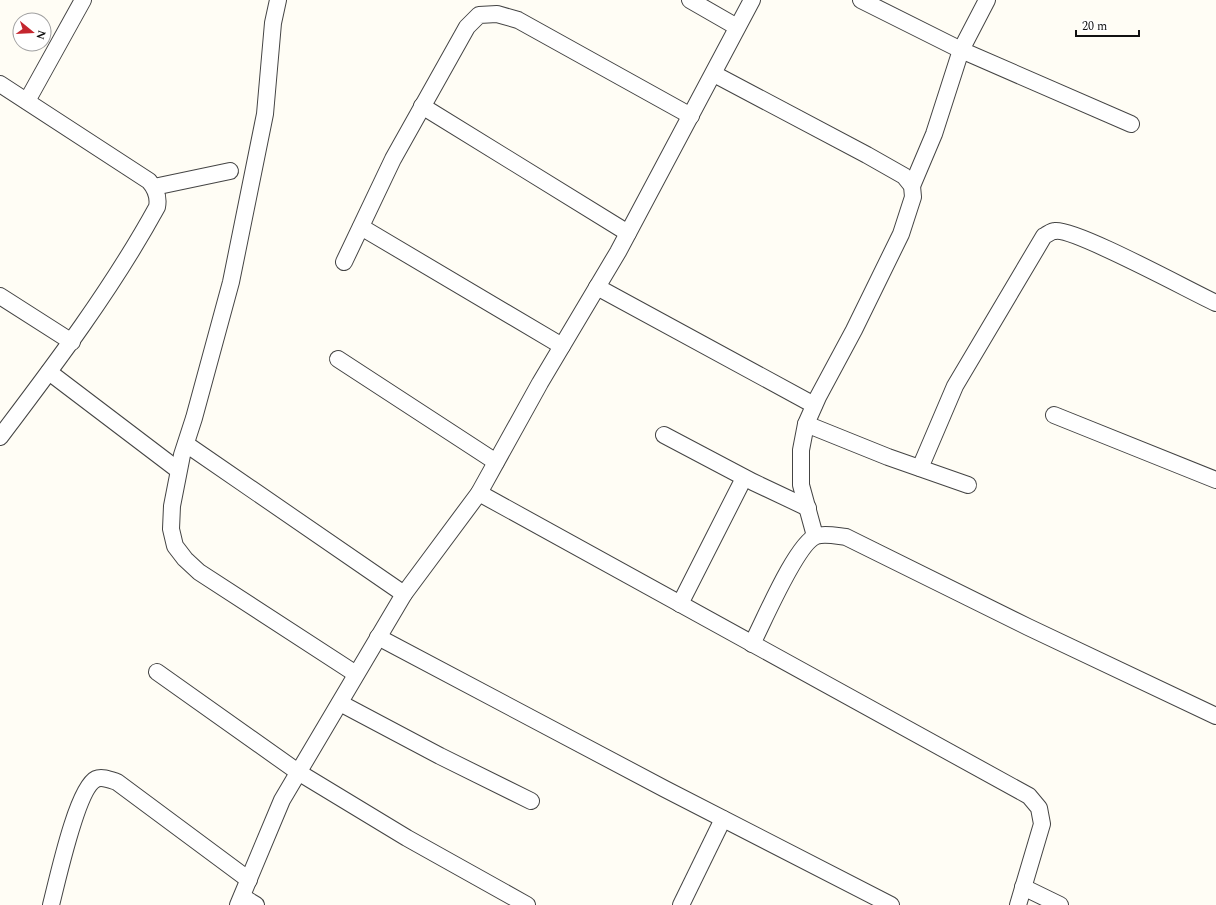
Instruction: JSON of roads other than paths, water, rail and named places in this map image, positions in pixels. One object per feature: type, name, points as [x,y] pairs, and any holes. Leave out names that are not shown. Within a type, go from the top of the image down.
[{"type":"street","points":[[27,101],[83,0]]},
{"type":"street","points":[[278,0],[273,23],[265,114],[231,282],[178,470],[172,506],[171,529],[175,546],[185,559],[199,572],[356,674]]},
{"type":"street","points":[[690,0],[737,27]]},
{"type":"street","points":[[245,902],[249,880],[269,828],[298,772],[404,594],[478,493],[628,233],[714,74],[752,0]]},
{"type":"street","points":[[861,0],[962,50],[1131,124]]},
{"type":"street","points":[[816,536],[801,484],[801,450],[806,424],[814,405],[854,330],[901,234],[913,197],[912,186],[934,134],[962,50],[987,0]]},
{"type":"street","points":[[344,262],[393,159],[467,27],[479,15],[497,14],[518,20],[691,116]]},
{"type":"street","points":[[714,74],[867,154],[904,176],[912,186]]},
{"type":"street","points":[[0,84],[149,181],[154,187],[158,200],[157,208],[132,252],[72,342],[0,438]]},
{"type":"street","points":[[422,106],[628,233]]},
{"type":"street","points":[[154,187],[230,171]]},
{"type":"street","points":[[361,227],[562,346]]},
{"type":"street","points":[[920,468],[955,386],[1044,236],[1055,231],[1067,233],[1091,242],[1216,303]]},
{"type":"street","points":[[597,287],[814,405]]},
{"type":"street","points":[[0,296],[72,342]]},
{"type":"street","points":[[338,359],[496,462]]},
{"type":"street","points":[[49,372],[178,470]]},
{"type":"street","points":[[1054,415],[1216,480]]},
{"type":"street","points":[[806,424],[968,485]]},
{"type":"street","points":[[664,435],[744,478],[808,508]]},
{"type":"street","points":[[186,444],[404,594]]},
{"type":"street","points":[[680,604],[744,478]]},
{"type":"street","points":[[478,493],[1029,796],[1039,808],[1042,824],[1018,905]]},
{"type":"street","points":[[752,644],[794,561],[804,545],[816,536],[830,535],[846,537],[863,544],[1028,627],[1216,716]]},
{"type":"street","points":[[378,637],[723,819],[891,905]]},
{"type":"street","points":[[157,672],[298,772],[407,838],[527,905]]},
{"type":"street","points":[[340,703],[440,756],[531,801]]},
{"type":"street","points":[[51,905],[74,819],[88,786],[97,778],[107,778],[117,782],[249,880]]},
{"type":"street","points":[[680,905],[723,819]]},
{"type":"street","points":[[1023,887],[1060,905]]}]
